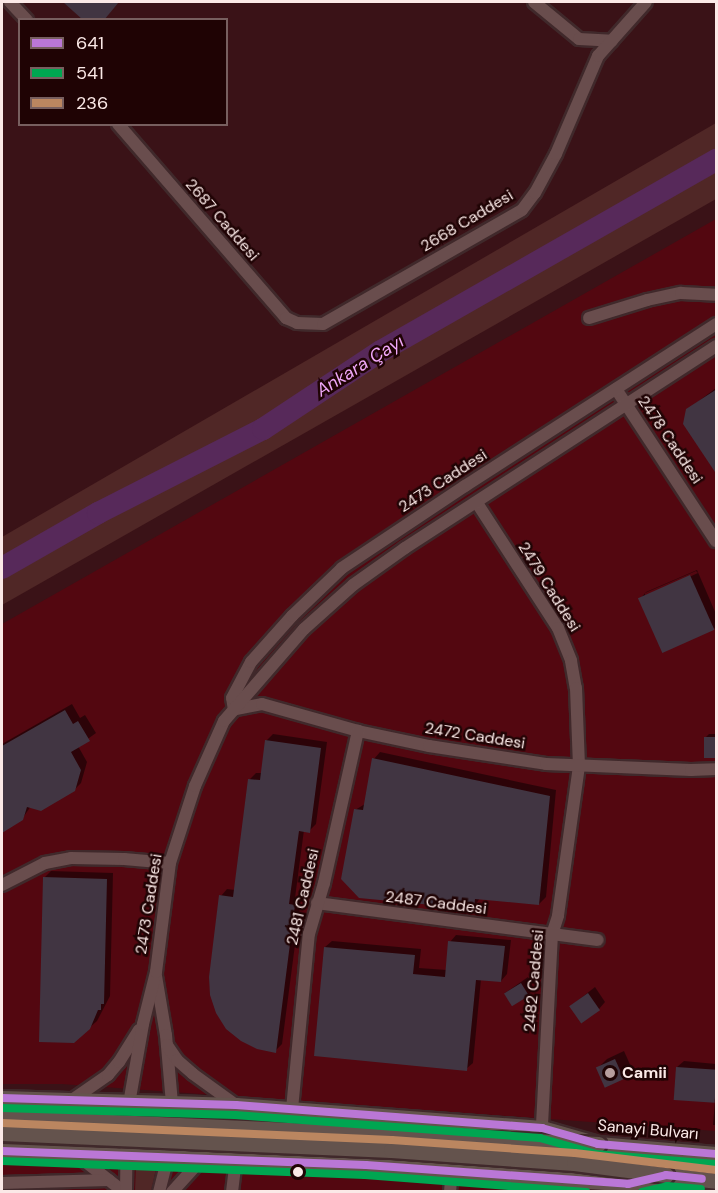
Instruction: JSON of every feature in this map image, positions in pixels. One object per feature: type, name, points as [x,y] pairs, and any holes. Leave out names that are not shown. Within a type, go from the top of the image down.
[{"type":"main road","points":[[2,1098],[238,1105],[542,1128],[598,1144]]},
{"type":"main road","points":[[68,1100],[86,1113],[89,1125],[87,1141],[74,1155]]},
{"type":"main road","points":[[236,1160],[222,1148],[220,1134],[227,1113],[238,1105]]},
{"type":"main road","name":"Sanayi Bulvarı","points":[[2,1117],[598,1144],[717,1154]]},
{"type":"main road","points":[[2,1133],[391,1150],[574,1163],[717,1180]]},
{"type":"main road","points":[[2,1151],[452,1171],[632,1188],[666,1175]]},
{"type":"street","points":[[10,2],[25,18]]},
{"type":"street","points":[[534,2],[579,39],[612,41]]},
{"type":"street","name":"2668 Caddesi","points":[[310,325],[323,324],[522,210],[535,193],[556,154],[598,56],[646,2]]},
{"type":"street","name":"2687 Caddesi","points":[[120,126],[285,318],[310,325]]},
{"type":"street","points":[[589,318],[647,300],[681,293],[717,295]]},
{"type":"street","name":"2473 Caddesi","points":[[234,710],[232,698],[252,662],[292,616],[342,568],[717,324]]},
{"type":"street","name":"2473 Caddesi","points":[[125,1191],[124,1157],[129,1101],[143,1024],[156,972],[170,863],[195,786],[224,721],[304,629],[340,596],[405,548],[715,350]]},
{"type":"street","name":"2478 Caddesi","points":[[616,389],[717,541]]},
{"type":"street","name":"2479 Caddesi","points":[[477,503],[564,642],[576,688],[579,766]]},
{"type":"street","name":"2472 Caddesi","points":[[234,710],[262,704],[358,731],[429,746],[546,765],[717,769]]},
{"type":"street","name":"2481 Caddesi","points":[[292,1109],[309,934],[358,731]]},
{"type":"street","name":"2482 Caddesi","points":[[542,1128],[552,934],[558,916],[579,766]]},
{"type":"street","points":[[2,885],[45,863],[71,858],[170,863]]},
{"type":"street","name":"2487 Caddesi","points":[[317,903],[597,940]]},
{"type":"street","name":"2473 Caddesi","points":[[156,972],[166,1043],[173,1133],[159,1191]]},
{"type":"street","points":[[68,1100],[108,1075],[143,1024]]},
{"type":"street","points":[[166,1043],[177,1060],[193,1074],[238,1105]]},
{"type":"street","points":[[74,1155],[125,1191]]},
{"type":"street","points":[[172,1191],[201,1160]]},
{"type":"street","points":[[232,1191],[236,1160]]},
{"type":"street","points":[[450,1191],[452,1171]]},
{"type":"street","points":[[2,1183],[109,1180]]},
{"type":"shaded area","points":[[716,123],[716,199],[2,605],[2,537]]},
{"type":"shaded area","points":[[716,219],[716,1131],[62,1084],[2,1084],[2,624]]},
{"type":"shaded area","points":[[194,1115],[716,1162],[716,1174],[297,1136],[234,1133],[194,1135]]},
{"type":"shaded area","points":[[249,1150],[643,1191],[2,1191],[2,1160]]},
{"type":"shaded area","points":[[136,1165],[157,1165],[151,1191],[135,1191]]},
{"type":"building","points":[[63,2],[119,2],[106,18],[81,18]]},
{"type":"building","points":[[717,389],[717,475],[683,424],[686,409]]},
{"type":"building","points":[[690,575],[714,630],[662,653],[638,598]]},
{"type":"building","points":[[65,710],[73,724],[78,721],[90,741],[71,752],[81,770],[75,791],[41,811],[27,807],[23,820],[2,833],[2,746]]},
{"type":"building","points":[[704,737],[716,737],[716,758],[704,758]]},
{"type":"building","points":[[265,740],[321,748],[310,833],[299,831],[289,904],[295,905],[276,1053],[257,1049],[241,1041],[226,1029],[216,1013],[210,995],[209,977],[219,895],[233,897],[248,779],[260,780]]},
{"type":"building","points":[[372,758],[550,796],[539,905],[475,899],[474,909],[359,898],[341,879],[354,809],[363,810]]},
{"type":"building","points":[[43,877],[107,879],[104,1004],[101,1004],[101,1010],[98,1010],[90,1029],[74,1043],[39,1042]]},
{"type":"building","points":[[448,941],[505,946],[501,982],[476,980],[467,1071],[314,1056],[324,947],[415,955],[413,974],[445,977]]},
{"type":"building","points":[[521,983],[529,996],[512,1006],[504,994]]},
{"type":"building","points":[[588,993],[600,1010],[581,1023],[569,1006]]},
{"type":"building","name":"Camii","points":[[615,1059],[624,1079],[605,1088],[596,1068]]},
{"type":"building","points":[[676,1067],[716,1070],[715,1103],[674,1100]]},
{"type":"waterway","name":"Ankara Çayı","points":[[2,568],[98,513],[263,429],[381,351],[716,160]]},
{"type":"transit line","name":"641","points":[[2,1098],[236,1105],[542,1128],[598,1144],[716,1154]]},
{"type":"transit line","name":"541","points":[[2,1108],[235,1115],[540,1138],[596,1154],[715,1164]]},
{"type":"transit line","name":"236","points":[[2,1123],[392,1140],[575,1153],[716,1170]]},
{"type":"transit line","name":"641","points":[[2,1151],[366,1165],[628,1184],[666,1175],[702,1179]]},
{"type":"transit line","name":"541","points":[[2,1161],[365,1175],[586,1192]]},
{"type":"transit line","name":"541","points":[[642,1192],[667,1186],[701,1189]]},
{"type":"place","name":"Camii","points":[[610,1073]]}]
